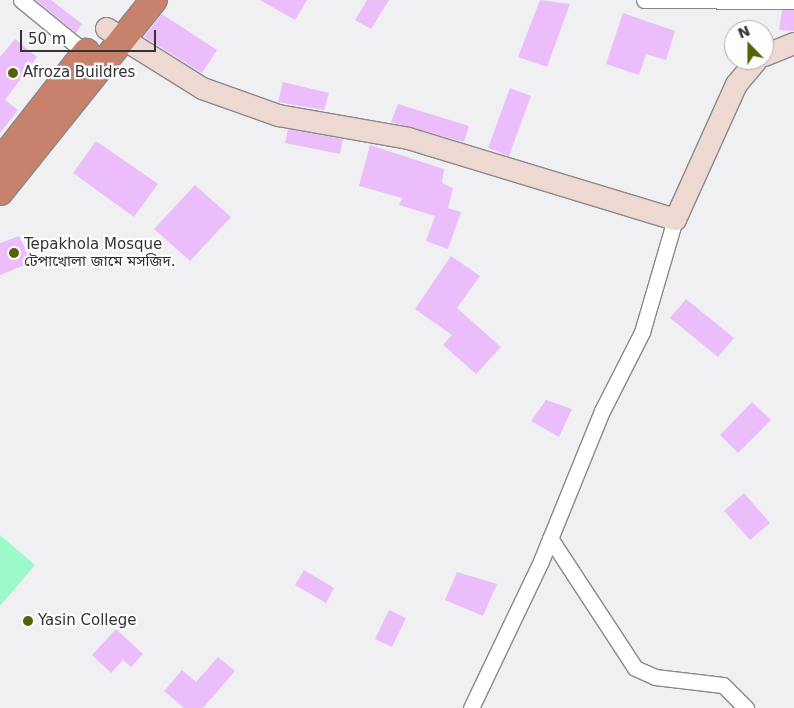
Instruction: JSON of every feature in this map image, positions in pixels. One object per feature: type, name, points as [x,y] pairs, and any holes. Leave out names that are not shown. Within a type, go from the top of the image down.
[{"type":"highway","points":[[0,192],[113,33],[131,0]]},
{"type":"highway","points":[[0,162],[86,53],[154,0]]},
{"type":"main road","points":[[113,33],[202,88],[278,115],[408,138],[675,220],[736,84],[748,70]]},
{"type":"main road","points":[[774,50],[794,43]]},
{"type":"street","points":[[21,0],[86,53]]},
{"type":"street","points":[[644,0],[794,2]]},
{"type":"street","points":[[471,708],[550,538],[602,411],[642,332],[675,220]]},
{"type":"street","points":[[550,538],[635,668],[655,677],[723,685],[746,708]]},
{"type":"green space","points":[[0,535],[35,565],[0,606]]},
{"type":"building","points":[[36,0],[51,0],[82,24],[76,33]]},
{"type":"building","points":[[260,0],[307,0],[295,20]]},
{"type":"building","points":[[367,0],[389,0],[371,29],[355,20]]},
{"type":"building","points":[[540,0],[570,4],[547,67],[518,57]]},
{"type":"building","points":[[782,10],[794,10],[794,31],[779,30]]},
{"type":"building","points":[[623,13],[675,31],[666,60],[646,54],[639,75],[606,64]]},
{"type":"building","points":[[162,14],[217,50],[202,73],[144,37]]},
{"type":"building","name":"Afroza Buildres","points":[[15,39],[37,57],[5,100],[18,110],[0,133],[0,57]]},
{"type":"building","points":[[283,82],[329,93],[324,110],[278,102]]},
{"type":"building","points":[[510,88],[531,96],[509,156],[488,148]]},
{"type":"building","points":[[398,104],[469,126],[464,142],[391,122]]},
{"type":"building","points":[[288,129],[343,139],[340,154],[285,143]]},
{"type":"building","points":[[96,141],[158,184],[134,217],[73,173]]},
{"type":"building","points":[[370,145],[444,169],[442,183],[453,188],[448,208],[461,212],[448,249],[426,241],[435,216],[399,205],[402,198],[359,186]]},
{"type":"building","points":[[195,185],[231,217],[190,261],[154,229]]},
{"type":"building","name":"Tepakhola Mosque টেপাখোলা জামে মসজিদ.","points":[[19,236],[32,262],[0,275],[0,243]]},
{"type":"building","points":[[451,256],[480,276],[457,308],[501,347],[476,374],[443,345],[452,335],[415,309]]},
{"type":"building","points":[[686,299],[734,338],[718,357],[670,318]]},
{"type":"building","points":[[546,400],[572,409],[559,437],[531,421]]},
{"type":"building","points":[[752,402],[771,420],[738,453],[720,435]]},
{"type":"building","points":[[744,493],[770,523],[750,540],[724,511]]},
{"type":"building","points":[[304,570],[334,588],[326,603],[295,585]]},
{"type":"building","points":[[457,572],[497,584],[483,616],[445,600]]},
{"type":"building","points":[[389,610],[406,618],[392,647],[375,639]]},
{"type":"building","points":[[116,629],[143,654],[131,667],[123,660],[111,673],[92,655]]},
{"type":"building","points":[[218,657],[235,671],[203,708],[184,708],[164,691],[182,670],[196,682]]},
{"type":"place","name":"Afroza Buildres","points":[[13,73]]},
{"type":"place","name":"Tepakhola Mosque টেপাখোলা জামে মসজিদ.","points":[[14,253]]},
{"type":"place","name":"Yasin College","points":[[28,621]]}]
